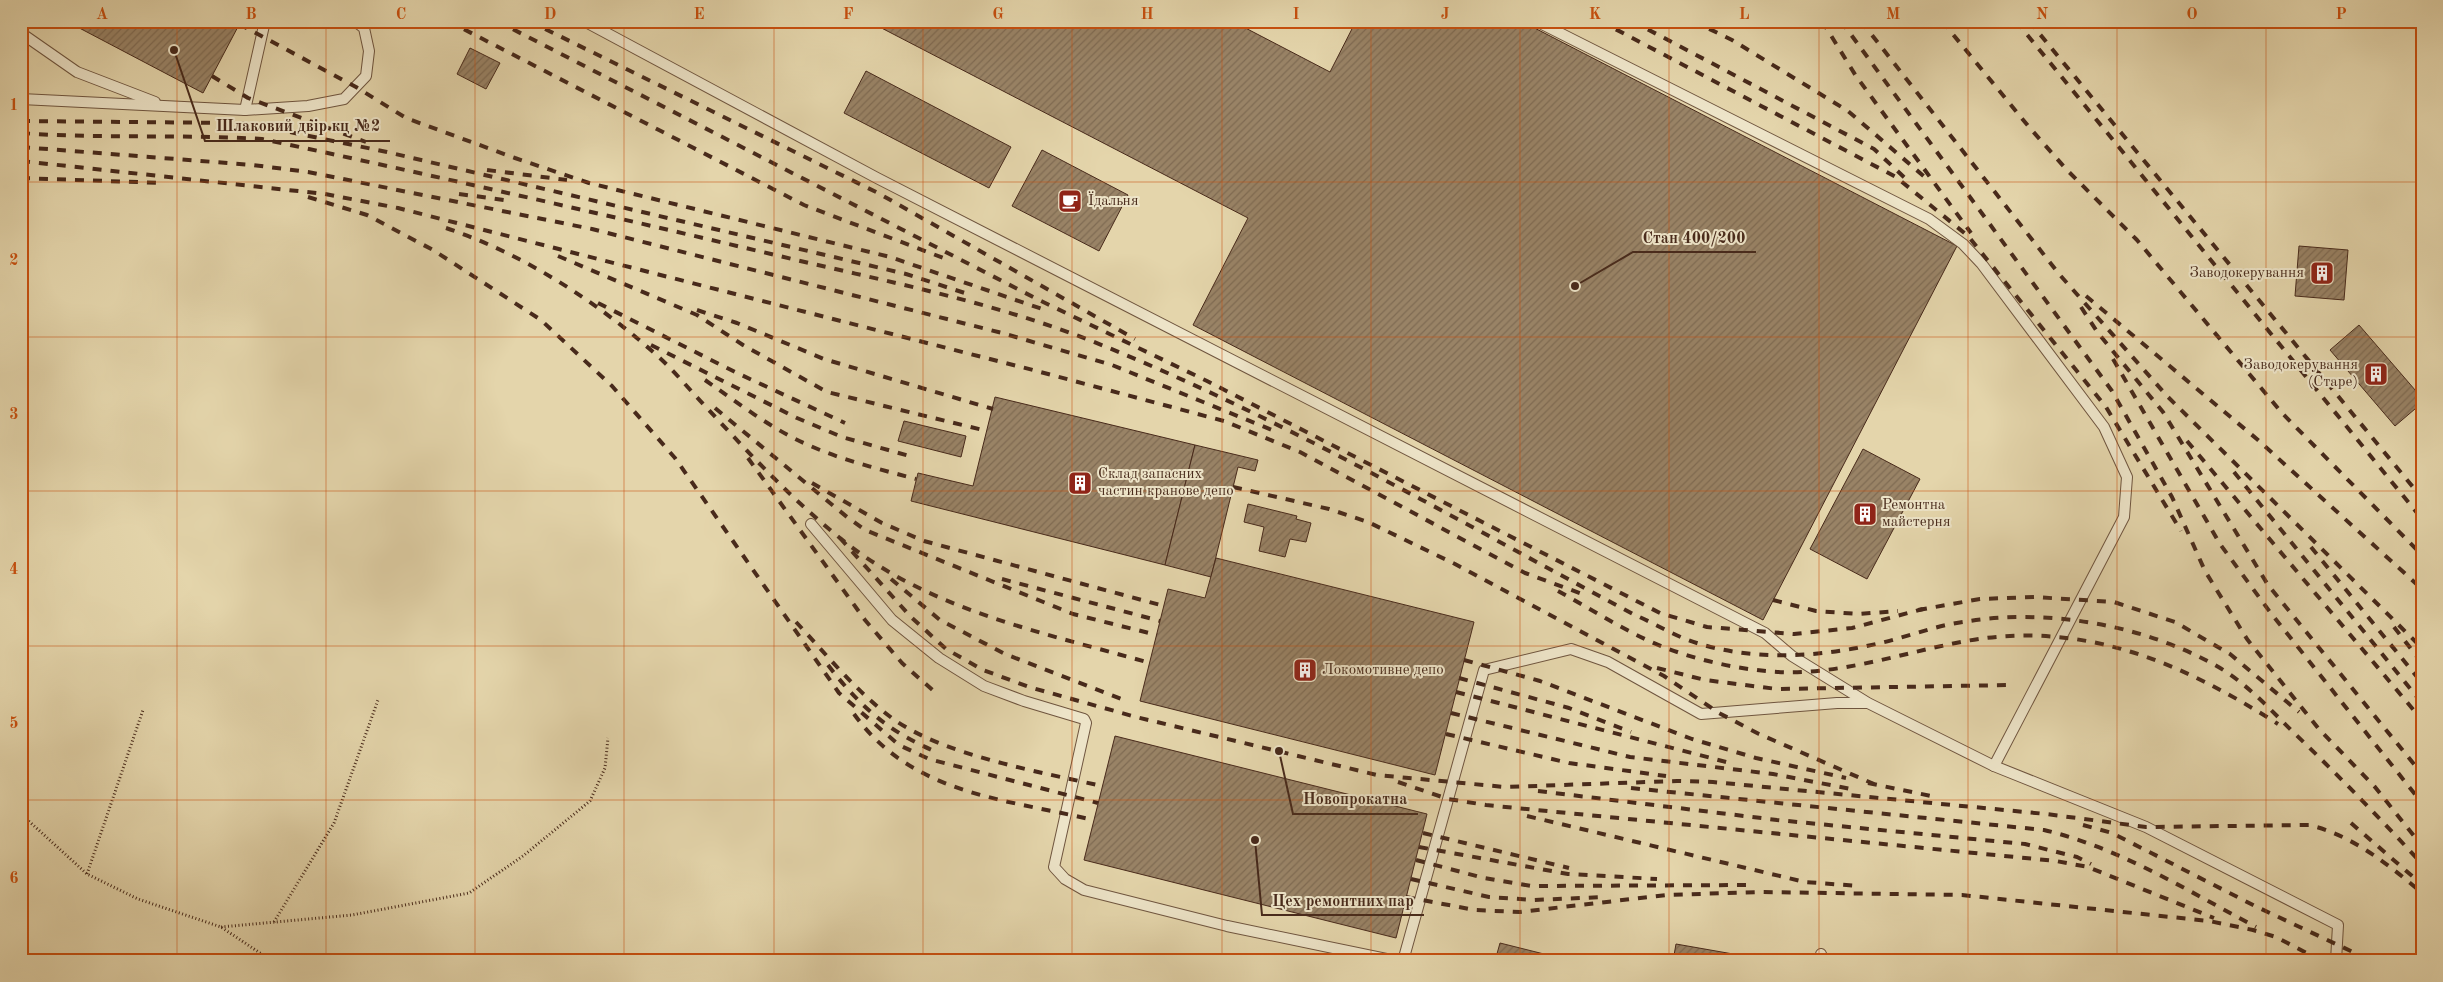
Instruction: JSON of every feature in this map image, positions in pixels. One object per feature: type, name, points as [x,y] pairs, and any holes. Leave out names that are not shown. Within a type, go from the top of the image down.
[{"type":"lane","points":[[245,110],[265,21]]},
{"type":"lane","points":[[21,99],[245,110],[308,106],[344,99],[366,76],[369,51],[364,28],[355,21]]},
{"type":"lane","points":[[584,21],[886,182],[1766,633],[1792,656],[1868,702],[1994,766],[2146,828],[2338,925],[2336,961]]},
{"type":"lane","points":[[1536,21],[1929,219],[1963,244],[1981,263],[2104,426],[2127,477],[2124,517],[1994,766]]},
{"type":"lane","points":[[21,33],[77,72],[106,85],[167,106]]},
{"type":"lane","points":[[811,524],[892,620],[940,658],[984,686],[1024,701],[1084,719],[1086,723],[1072,796],[1054,867],[1064,879],[1084,890],[1227,926],[1396,961]]},
{"type":"lane","points":[[1403,961],[1484,670],[1571,649],[1608,662],[1701,714],[1837,702],[1868,702]]},
{"type":"path","points":[[273,922],[334,823],[378,700]]},
{"type":"path","points":[[88,874],[143,710]]},
{"type":"path","points":[[221,927],[352,915],[469,893],[524,856],[590,801],[605,768],[608,738]]},
{"type":"path","points":[[21,814],[88,874],[138,899],[221,927],[272,961]]},
{"type":"building","points":[[66,21],[241,21],[203,93]]},
{"type":"building","points":[[868,21],[1232,21],[1330,72],[1356,21],[1521,21],[1957,246],[1763,620],[1193,325],[1248,218]]},
{"type":"building","points":[[470,48],[500,63],[486,89],[457,74]]},
{"type":"building","points":[[866,71],[1011,147],[989,188],[844,113]]},
{"type":"building","name":"Їдальня","points":[[1042,150],[1128,195],[1099,251],[1012,206]]},
{"type":"building","name":"Заводокерування","points":[[2299,246],[2348,250],[2344,300],[2295,296]]},
{"type":"building","name":"Заводокерування (Старе)","points":[[2359,325],[2422,398],[2422,403],[2395,426],[2330,350]]},
{"type":"building","name":"Склад запасних частин кранове депо","points":[[995,397],[1195,445],[1165,565],[911,501],[918,473],[973,486]]},
{"type":"building","points":[[904,421],[966,436],[961,457],[898,441]]},
{"type":"building","points":[[1195,445],[1258,460],[1255,471],[1238,467],[1211,577],[1165,565]]},
{"type":"building","name":"Ремонтна майстерня","points":[[1863,449],[1920,479],[1867,579],[1810,549]]},
{"type":"building","points":[[1248,504],[1297,516],[1296,519],[1311,523],[1306,542],[1290,539],[1285,557],[1259,551],[1264,527],[1244,522]]},
{"type":"building","name":"Локомотивне депо","points":[[1216,558],[1474,622],[1435,775],[1140,701],[1168,589],[1205,598]]},
{"type":"building","points":[[1115,736],[1427,814],[1396,938],[1084,860]]},
{"type":"building","points":[[1500,943],[1572,961],[1495,961]]},
{"type":"building","points":[[1676,944],[1773,961],[1673,961]]},
{"type":"railway","points":[[448,21],[804,205],[946,259]]},
{"type":"railway","points":[[497,21],[1039,300],[1207,381],[1660,613],[1707,627],[1794,634],[1852,628],[1923,609]]},
{"type":"railway","points":[[529,21],[878,193],[1135,339]]},
{"type":"railway","points":[[1600,21],[1896,177],[1968,236],[2106,407],[2181,531]]},
{"type":"railway","points":[[1632,21],[1874,149],[1906,179]]},
{"type":"railway","points":[[1693,21],[1732,40],[1848,111],[1927,179]]},
{"type":"railway","points":[[1822,21],[1856,76],[1971,233]]},
{"type":"railway","points":[[1841,21],[2112,391],[2172,497],[2205,571],[2247,639],[2318,728],[2375,787],[2422,846]]},
{"type":"railway","points":[[1861,21],[2059,274],[2168,397],[2422,648]]},
{"type":"railway","points":[[1942,21],[2066,169],[2137,240],[2282,413],[2422,555]]},
{"type":"railway","points":[[2016,21],[2422,519]]},
{"type":"railway","points":[[2029,21],[2422,498]]},
{"type":"railway","points":[[239,24],[356,87],[406,118],[515,158],[589,183],[890,257],[1045,310]]},
{"type":"railway","points":[[212,76],[248,98],[366,142]]},
{"type":"railway","points":[[21,121],[239,123],[275,129],[387,152],[906,274],[971,295]]},
{"type":"railway","points":[[21,133],[81,136],[262,139],[517,195],[897,283],[1023,317],[1104,346],[1240,407],[1373,474],[1635,615],[1700,644],[1744,653],[1766,655],[1810,654],[1854,648],[1952,624],[1994,618],[2059,619],[2123,629],[2185,650],[2224,670],[2235,678],[2264,703],[2341,779],[2422,864]]},
{"type":"railway","points":[[21,147],[253,165],[308,172],[592,229],[1002,333],[1112,365],[1272,430]]},
{"type":"railway","points":[[21,161],[325,194],[398,208],[1033,370],[1224,421],[1300,452],[1525,573],[1585,595]]},
{"type":"railway","points":[[487,170],[567,180]]},
{"type":"railway","points":[[21,178],[164,183]]},
{"type":"railway","points":[[459,194],[512,201]]},
{"type":"railway","points":[[308,197],[367,215],[433,250],[541,320],[612,386],[675,458],[839,693],[899,745],[929,759],[1098,803]]},
{"type":"railway","points":[[446,228],[502,250],[529,264],[605,313],[666,364],[790,494],[826,527],[879,566],[915,586],[952,603],[991,617],[1030,630],[1150,663]]},
{"type":"railway","points":[[558,256],[697,315],[743,345],[827,392],[987,431]]},
{"type":"railway","points":[[2086,296],[2258,440],[2422,589]]},
{"type":"railway","points":[[598,303],[737,373],[845,423]]},
{"type":"railway","points":[[2081,307],[2098,333],[2163,412],[2268,585],[2422,774]]},
{"type":"railway","points":[[697,310],[737,323],[824,359],[993,409]]},
{"type":"railway","points":[[651,345],[797,418],[842,437],[913,457]]},
{"type":"railway","points":[[2113,359],[2220,544],[2270,612],[2422,803]]},
{"type":"railway","points":[[705,380],[767,423],[793,438],[819,450],[916,479]]},
{"type":"railway","points":[[715,408],[865,530],[1073,614],[1157,635]]},
{"type":"railway","points":[[2187,441],[2422,720]]},
{"type":"railway","points":[[748,458],[865,620],[902,663],[937,694]]},
{"type":"railway","points":[[2234,472],[2422,703]]},
{"type":"railway","points":[[812,483],[882,523],[924,541],[1164,606]]},
{"type":"railway","points":[[1233,487],[1329,509],[1368,522],[1455,564],[1664,676],[1719,713],[1759,734],[1874,784]]},
{"type":"railway","points":[[840,538],[910,616],[946,649],[983,670],[1029,687],[1136,717],[1377,775],[1505,787],[1677,781],[1713,782],[2046,814],[2146,827],[2309,825],[2340,836],[2369,852],[2422,893]]},
{"type":"railway","points":[[2311,547],[2422,683]]},
{"type":"railway","points":[[891,579],[940,620],[1005,654],[1124,700]]},
{"type":"railway","points":[[1002,579],[1160,621]]},
{"type":"railway","points":[[1558,591],[1625,629],[1666,648],[1716,663],[1766,671],[1817,671],[1842,668],[1966,641],[2009,636],[2050,636],[2091,642],[2130,651],[2168,665],[2205,682],[2278,724]]},
{"type":"railway","points":[[1918,610],[1980,599],[2034,597],[2114,602],[2175,622],[2230,654],[2299,712]]},
{"type":"railway","points":[[1773,600],[1816,611],[1858,614],[1898,611]]},
{"type":"railway","points":[[796,622],[843,674],[869,699],[896,721],[917,733],[941,744],[995,761],[1102,786]]},
{"type":"railway","points":[[2394,627],[2422,663]]},
{"type":"railway","points":[[1464,660],[1540,681],[1692,739],[1756,758],[1846,778]]},
{"type":"railway","points":[[828,665],[852,694],[877,717],[905,737],[939,753]]},
{"type":"railway","points":[[1657,668],[1705,680],[1777,689],[2012,685]]},
{"type":"railway","points":[[1459,678],[1569,708],[1631,732]]},
{"type":"railway","points":[[1456,692],[1734,764]]},
{"type":"railway","points":[[1451,713],[1630,757],[1773,774],[1851,789]]},
{"type":"railway","points":[[854,714],[877,741],[904,762],[932,778],[994,799],[1093,820]]},
{"type":"railway","points":[[1446,734],[1569,763],[1666,776]]},
{"type":"railway","points":[[1398,782],[1448,799],[1486,805],[2056,861],[2088,867],[2214,918]]},
{"type":"railway","points":[[1868,783],[1936,797]]},
{"type":"railway","points":[[1631,788],[2044,830],[2072,838],[2127,859],[2256,927]]},
{"type":"railway","points":[[1538,791],[1777,820],[2025,844],[2077,857],[2091,864]]},
{"type":"railway","points":[[1527,816],[1805,882],[1859,886]]},
{"type":"railway","points":[[2351,823],[2419,882]]},
{"type":"railway","points":[[2083,825],[2112,833],[2255,906],[2372,961]]},
{"type":"railway","points":[[1423,833],[1569,868]]},
{"type":"railway","points":[[1419,847],[1568,874],[1657,879]]},
{"type":"railway","points":[[1416,860],[1484,878],[1531,886],[1748,885]]},
{"type":"railway","points":[[1411,879],[1489,897],[1534,900],[1604,897]]},
{"type":"railway","points":[[1406,897],[1475,910],[1520,912],[1666,895],[1761,892],[1962,895],[2209,921],[2276,937],[2322,961]]},
{"type":"place","name":"Шлаковий двір кц №2","points":[[174,50]]},
{"type":"place","name":"Їдальня","points":[[1070,201]]},
{"type":"place","name":"Заводокерування","points":[[2322,273]]},
{"type":"place","name":"Стан 400/200","points":[[1575,286]]},
{"type":"place","name":"Заводокерування (Старе)","points":[[2376,374]]},
{"type":"place","name":"Склад запасних частин кранове депо","points":[[1080,483]]},
{"type":"place","name":"Ремонтна майстерня","points":[[1865,514]]},
{"type":"place","name":"Локомотивне депо","points":[[1305,670]]},
{"type":"place","name":"Новопрокатна","points":[[1279,751]]},
{"type":"place","name":"Цех ремонтних пар","points":[[1255,840]]}]
